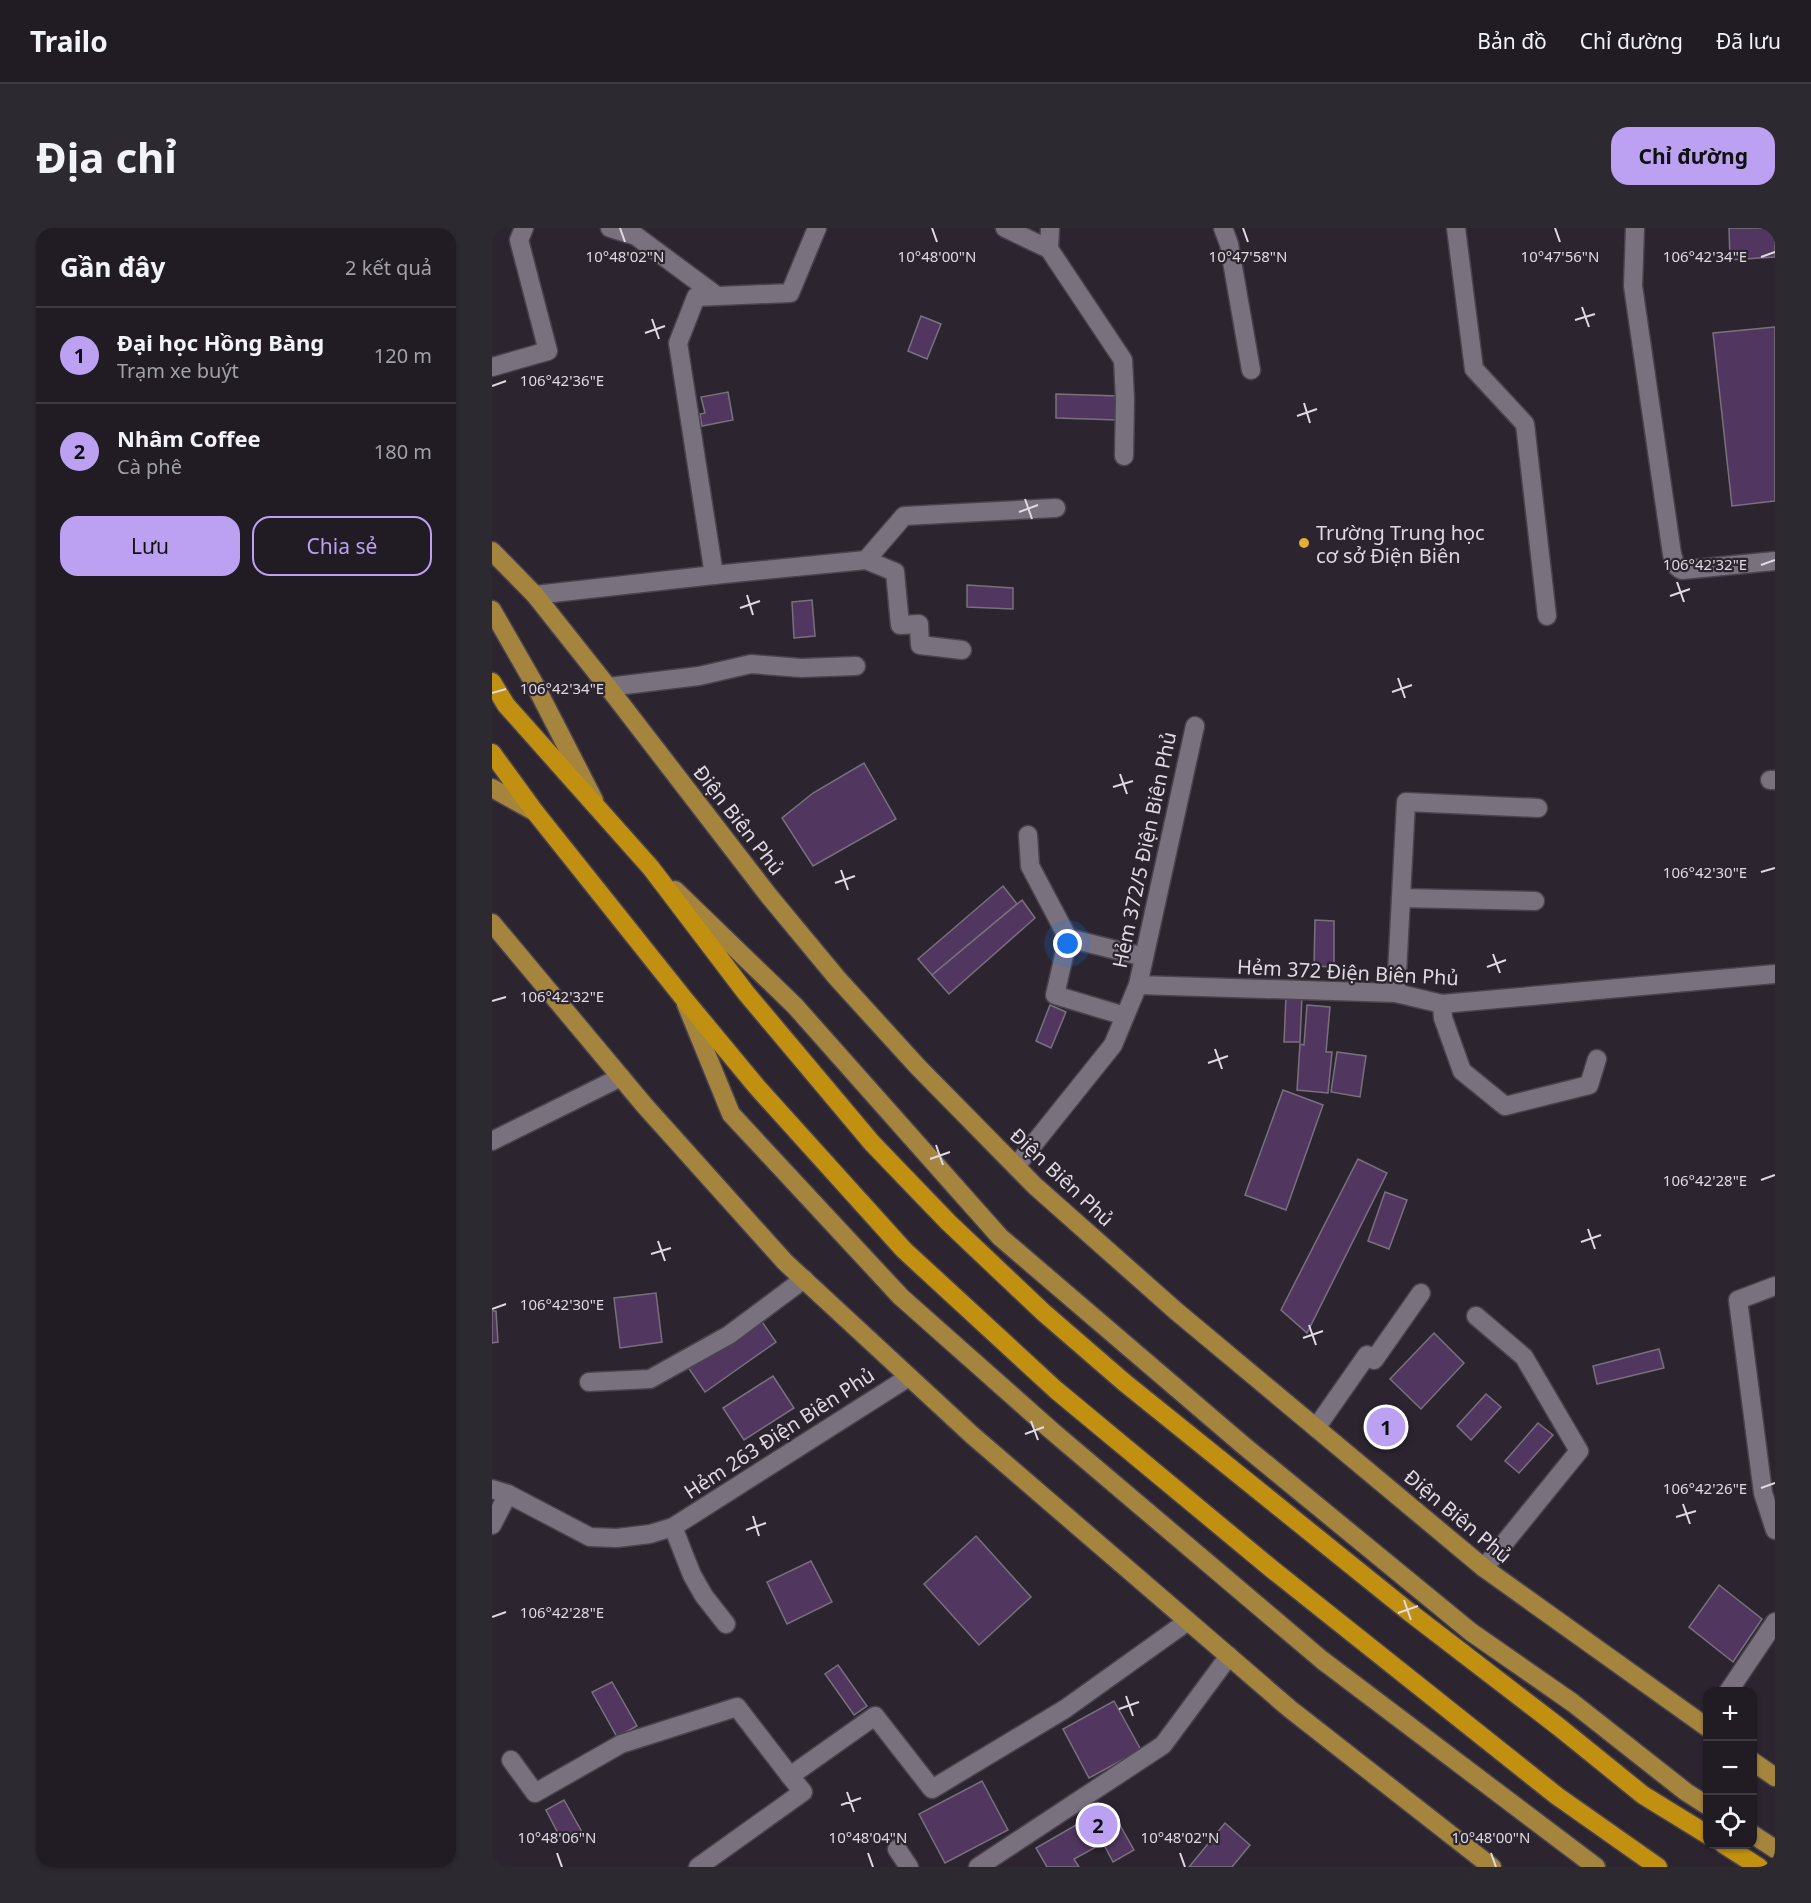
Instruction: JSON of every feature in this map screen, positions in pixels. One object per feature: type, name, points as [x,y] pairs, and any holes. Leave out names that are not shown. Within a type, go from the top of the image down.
[{"type":"highway","points":[[492,682],[506,705],[597,804],[651,868],[746,993],[872,1143],[948,1222],[1043,1312],[1125,1383],[1408,1611],[1643,1795],[1703,1832]]},
{"type":"highway","points":[[492,753],[685,1000],[757,1087],[904,1250],[1056,1390],[1273,1570],[1557,1796],[1658,1867]]},
{"type":"highway","points":[[1730,1849],[1759,1867]]},
{"type":"main road","name":"Điện Biên Phủ","points":[[492,551],[535,595],[769,896],[837,978],[918,1067],[1035,1186],[1176,1311],[1484,1568],[1703,1723]]},
{"type":"main road","points":[[492,610],[535,685],[597,804]]},
{"type":"main road","points":[[492,788],[536,812]]},
{"type":"main road","points":[[651,868],[795,1006],[1000,1237],[1243,1445],[1472,1632],[1573,1703],[1703,1803]]},
{"type":"main road","points":[[492,924],[621,1077],[785,1262],[972,1435],[1290,1709],[1492,1867]]},
{"type":"main road","points":[[685,1000],[731,1114],[901,1297],[1052,1431],[1322,1660],[1596,1867]]},
{"type":"main road","points":[[1757,1764],[1775,1777]]},
{"type":"main road","points":[[1757,1837],[1775,1849]]},
{"type":"street","points":[[492,368],[548,351],[519,240],[524,228]]},
{"type":"street","points":[[610,228],[636,236],[717,296]]},
{"type":"street","points":[[714,574],[678,343],[696,297],[790,293],[817,228]]},
{"type":"street","points":[[1005,228],[1049,249],[1123,360],[1124,456]]},
{"type":"street","points":[[1049,249],[1050,228]]},
{"type":"street","points":[[1223,228],[1229,244],[1251,370]]},
{"type":"street","points":[[1456,228],[1474,369],[1525,424],[1547,616]]},
{"type":"street","points":[[1635,228],[1633,286],[1675,563],[1683,570],[1775,561]]},
{"type":"street","points":[[866,560],[904,516],[1056,508]]},
{"type":"street","points":[[535,595],[714,574],[866,560],[895,572],[900,625],[919,624],[920,645],[962,650]]},
{"type":"street","points":[[608,687],[699,676],[751,664],[801,668],[856,666]]},
{"type":"street","name":"Hẻm 372/5 Điện Biên Phủ","points":[[1138,985],[1195,726]]},
{"type":"street","points":[[1396,993],[1406,802],[1538,807]]},
{"type":"street","points":[[1028,835],[1030,866],[1068,938],[1055,995],[1125,1016]]},
{"type":"street","points":[[1401,898],[1535,902]]},
{"type":"street","points":[[1068,938],[1144,957]]},
{"type":"street","name":"Hẻm 372 Điện Biên Phủ","points":[[1138,985],[1396,993],[1442,1004],[1775,974]]},
{"type":"street","points":[[1016,1166],[1113,1045],[1138,985]]},
{"type":"street","points":[[1442,1004],[1443,1018],[1462,1071],[1505,1106],[1588,1085],[1597,1059]]},
{"type":"street","points":[[492,1141],[621,1077]]},
{"type":"street","points":[[589,1382],[650,1379],[729,1335],[804,1278]]},
{"type":"street","points":[[1775,1286],[1738,1300],[1763,1493],[1775,1530]]},
{"type":"street","points":[[1316,1428],[1367,1355],[1374,1360],[1421,1293]]},
{"type":"street","points":[[1476,1316],[1524,1357],[1579,1451],[1484,1568]]},
{"type":"street","name":"Hẻm 263 Điện Biên Phủ","points":[[500,1491],[590,1537],[617,1538],[650,1534],[674,1527],[909,1377]]},
{"type":"street","points":[[492,1525],[500,1491]]},
{"type":"street","points":[[674,1527],[692,1575],[704,1596],[726,1624]]},
{"type":"street","points":[[790,1776],[875,1716],[932,1789],[1065,1709],[1188,1621]]},
{"type":"street","points":[[1731,1687],[1775,1622]]},
{"type":"street","points":[[978,1867],[1163,1745],[1229,1656]]},
{"type":"street","points":[[511,1760],[535,1794],[621,1744],[737,1707],[803,1792],[698,1867]]},
{"type":"street","points":[[897,1849],[909,1867]]},
{"type":"building","points":[[1729,228],[1775,228],[1775,257],[1730,260]]},
{"type":"building","points":[[921,316],[941,324],[927,359],[908,351]]},
{"type":"building","points":[[1775,327],[1775,501],[1732,506],[1713,333]]},
{"type":"building","points":[[728,392],[733,420],[702,426],[700,414],[705,413],[701,397]]},
{"type":"building","points":[[1056,394],[1119,396],[1118,420],[1056,418]]},
{"type":"building","points":[[967,585],[1013,588],[1013,609],[967,607]]},
{"type":"building","points":[[812,600],[815,636],[794,638],[792,602]]},
{"type":"building","points":[[864,763],[896,819],[813,866],[782,818],[813,793]]},
{"type":"building","points":[[1003,886],[1017,904],[932,975],[918,959]]},
{"type":"building","points":[[1022,900],[1035,918],[949,994],[932,975]]},
{"type":"building","points":[[1315,920],[1334,921],[1334,967],[1314,966]]},
{"type":"building","points":[[1286,996],[1302,996],[1300,1042],[1284,1042]]},
{"type":"building","points":[[1050,1005],[1066,1012],[1051,1048],[1036,1041]]},
{"type":"building","points":[[1307,1005],[1330,1007],[1326,1052],[1332,1052],[1328,1093],[1297,1090],[1300,1044],[1304,1045]]},
{"type":"building","points":[[1337,1052],[1366,1056],[1360,1097],[1331,1092]]},
{"type":"building","points":[[1283,1090],[1323,1105],[1286,1210],[1245,1195]]},
{"type":"building","points":[[1358,1159],[1387,1173],[1307,1333],[1281,1310]]},
{"type":"building","points":[[1385,1192],[1407,1200],[1389,1249],[1368,1241]]},
{"type":"building","points":[[656,1293],[662,1342],[620,1348],[614,1298]]},
{"type":"building","points":[[492,1311],[496,1311],[498,1342],[492,1343]]},
{"type":"building","points":[[758,1316],[776,1342],[705,1392],[687,1366]]},
{"type":"building","points":[[1434,1333],[1464,1363],[1421,1409],[1390,1379]]},
{"type":"building","points":[[1659,1349],[1664,1368],[1597,1384],[1593,1366]]},
{"type":"building","points":[[773,1376],[794,1408],[744,1440],[723,1408]]},
{"type":"building","points":[[1486,1394],[1501,1407],[1471,1440],[1457,1426]]},
{"type":"building","points":[[1538,1423],[1553,1435],[1519,1473],[1505,1461]]},
{"type":"building","points":[[976,1536],[1031,1597],[979,1645],[924,1584]]},
{"type":"building","points":[[811,1561],[832,1602],[787,1624],[767,1582]]},
{"type":"building","points":[[1719,1585],[1762,1619],[1733,1662],[1689,1627]]},
{"type":"building","points":[[838,1665],[867,1706],[854,1715],[825,1674]]},
{"type":"building","points":[[612,1682],[637,1726],[617,1737],[592,1692]]},
{"type":"building","points":[[1114,1701],[1141,1750],[1089,1778],[1063,1729]]},
{"type":"building","points":[[982,1781],[1008,1830],[945,1863],[919,1814]]},
{"type":"building","points":[[564,1800],[582,1832],[563,1843],[546,1810]]},
{"type":"building","points":[[1109,1806],[1134,1850],[1113,1862],[1103,1843],[1074,1859],[1079,1867],[1047,1867],[1036,1848]]},
{"type":"building","points":[[1225,1823],[1250,1845],[1232,1867],[1189,1867]]},
{"type":"place","name":"Trường Trung học cơ sở Điện Biên","points":[[1304,543]]},
{"type":"place","name":"Đại học Hồng Bàng","points":[[1386,1427]]},
{"type":"place","name":"Nhâm Coffee","points":[[1098,1825]]}]
